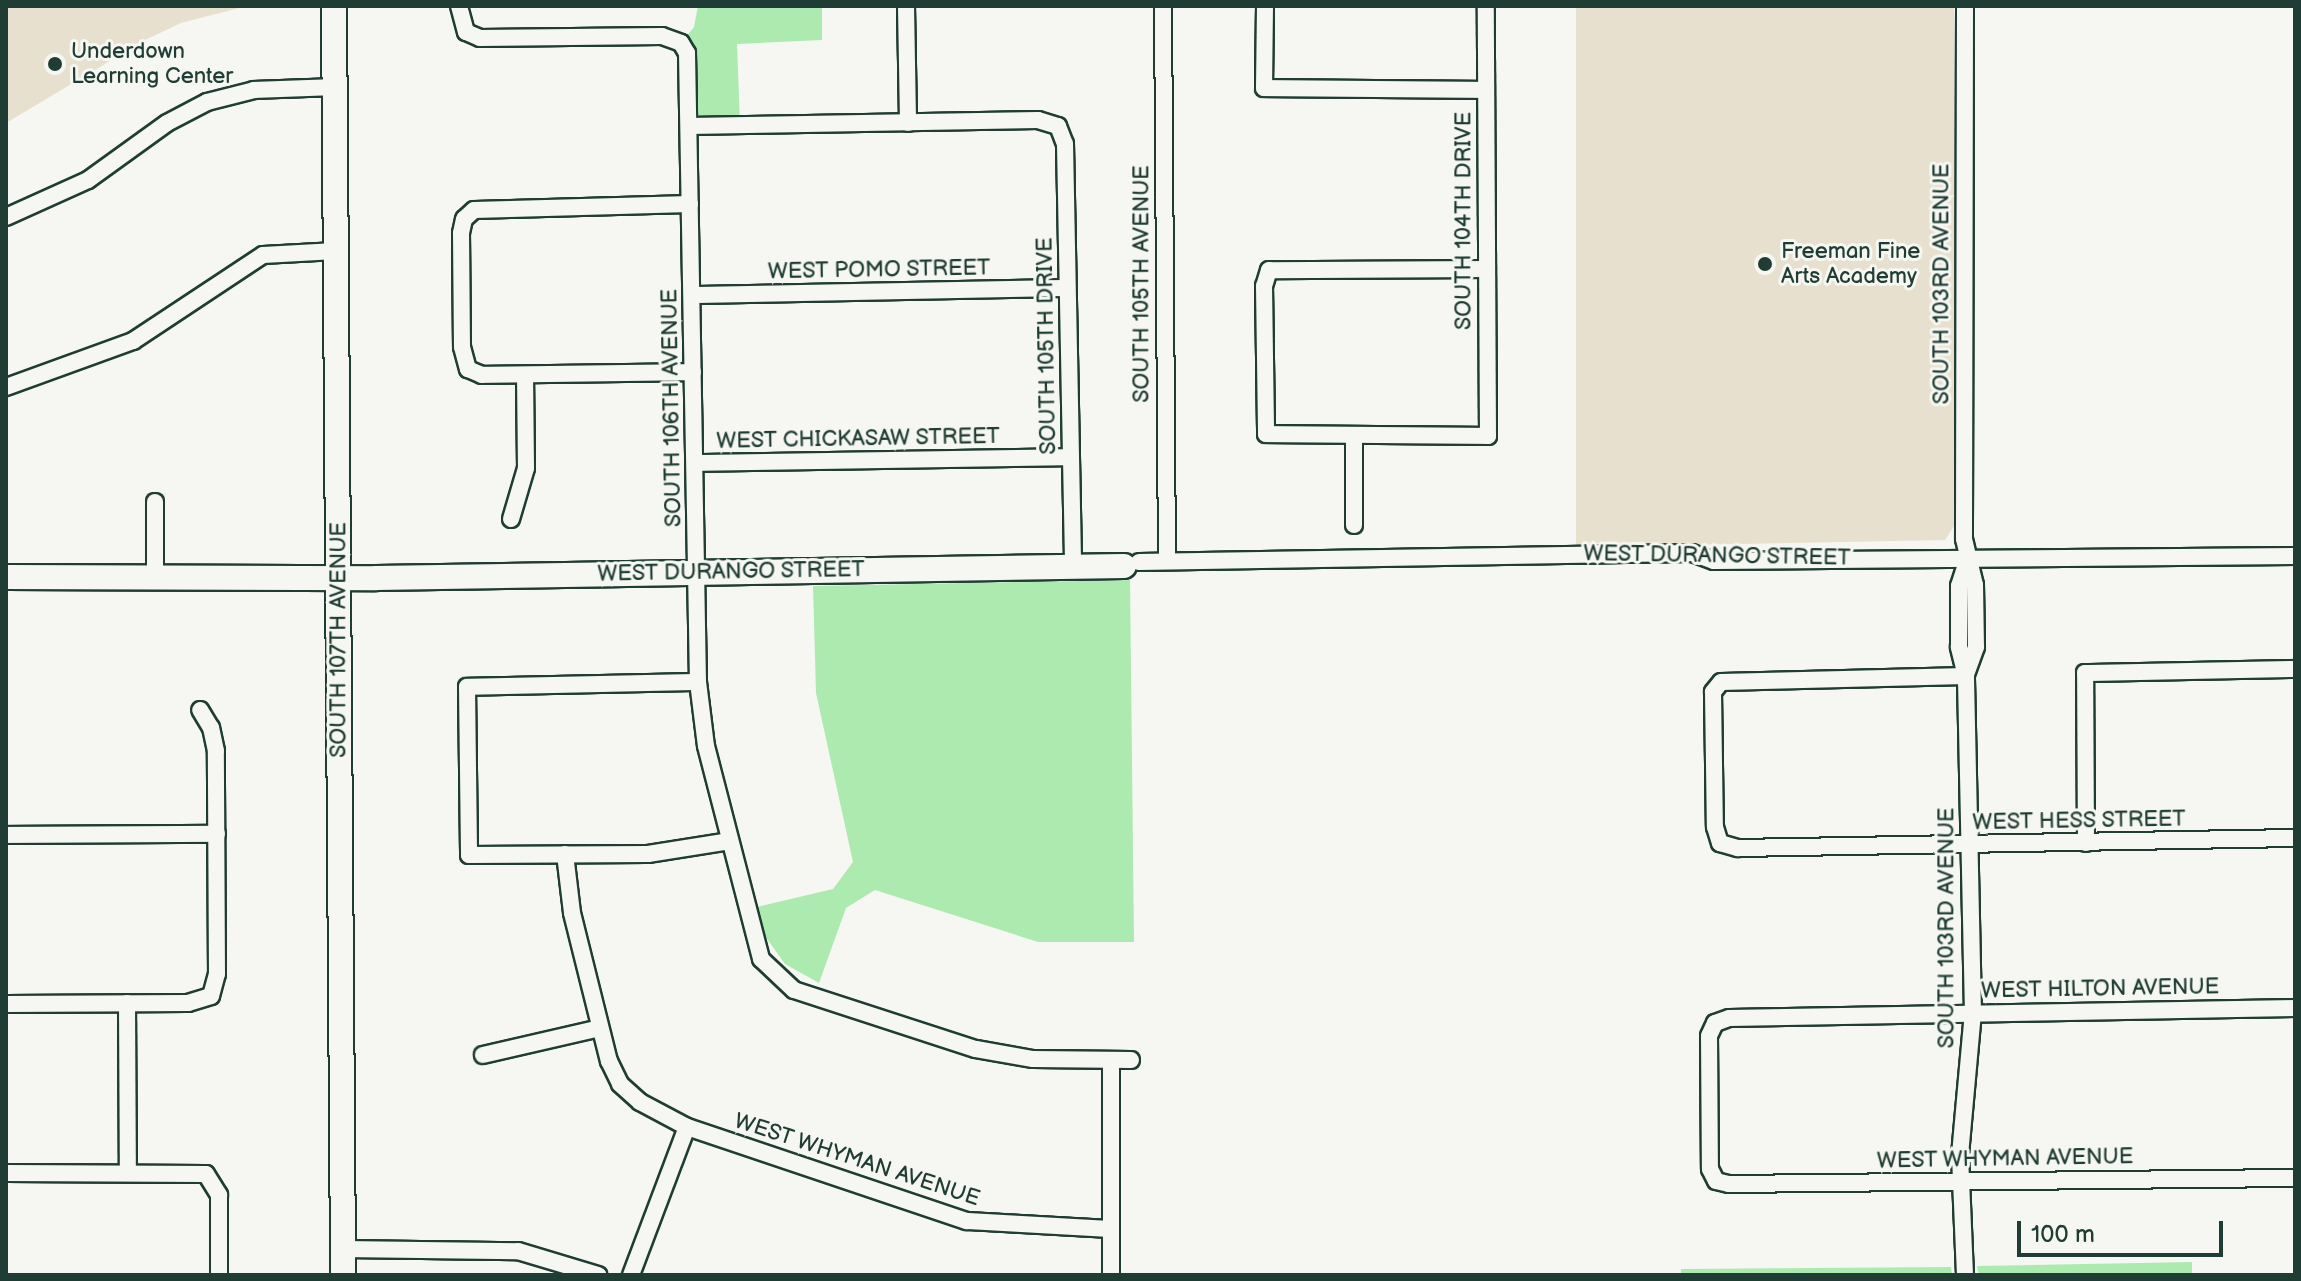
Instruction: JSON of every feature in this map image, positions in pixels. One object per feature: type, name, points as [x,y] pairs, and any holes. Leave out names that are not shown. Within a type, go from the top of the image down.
[{"type":"main road","name":"SOUTH 107TH AVENUE","points":[[334,6],[343,1275]]},
{"type":"main road","name":"WEST DURANGO STREET","points":[[155,577],[338,578],[1132,564]]},
{"type":"main road","points":[[6,577],[155,577]]},
{"type":"street","name":"SOUTH 106TH AVENUE","points":[[459,6],[466,32],[488,39],[662,36],[681,43],[688,60],[698,682],[706,746],[761,959],[794,990],[976,1049],[1033,1059],[1111,1060]]},
{"type":"street","points":[[689,126],[908,123],[906,6]]},
{"type":"street","name":"SOUTH 105TH AVENUE","points":[[1163,6],[1167,561]]},
{"type":"street","points":[[1265,6],[1264,88],[1486,90]]},
{"type":"street","name":"SOUTH 104TH DRIVE","points":[[1354,435],[1488,436],[1486,6]]},
{"type":"street","name":"SOUTH 103RD AVENUE","points":[[1965,6],[1967,562],[1959,586],[1959,647],[1966,676],[1973,1013],[1959,1182],[1965,1275]]},
{"type":"street","points":[[6,217],[88,180],[167,123],[207,102],[254,90],[335,87]]},
{"type":"street","name":"SOUTH 105TH DRIVE","points":[[908,123],[1038,120],[1058,126],[1065,144],[1073,567]]},
{"type":"street","points":[[690,204],[488,207],[469,214],[461,233],[462,347],[468,369],[482,375],[693,372]]},
{"type":"street","points":[[6,387],[133,341],[263,255],[336,251]]},
{"type":"street","points":[[1354,525],[1354,435],[1266,434],[1264,286],[1269,270],[1486,269]]},
{"type":"street","name":"WEST POMO STREET","points":[[692,295],[1067,288]]},
{"type":"street","points":[[511,519],[526,468],[525,375]]},
{"type":"street","name":"WEST CHICKASAW STREET","points":[[695,463],[1071,457]]},
{"type":"street","points":[[155,502],[155,577]]},
{"type":"street","name":"WEST DURANGO STREET","points":[[1132,564],[1692,553],[1714,561],[1939,557],[1967,562],[2295,556]]},
{"type":"street","points":[[2086,843],[2085,673],[2295,669]]},
{"type":"street","name":"WEST HESS STREET","points":[[1966,676],[1721,682],[1713,692],[1715,827],[1720,843],[1738,848],[2295,838]]},
{"type":"street","points":[[698,682],[467,687],[469,855],[669,852],[730,841]]},
{"type":"street","points":[[6,1004],[188,1003],[211,996],[217,974],[216,751],[211,728],[200,710]]},
{"type":"street","points":[[6,835],[217,834]]},
{"type":"street","name":"WEST WHYMAN AVENUE","points":[[565,854],[572,913],[600,1028],[615,1074],[629,1094],[687,1127],[967,1221],[1111,1229]]},
{"type":"street","points":[[127,1003],[128,1173]]},
{"type":"street","name":"WEST HILTON AVENUE","points":[[1716,1181],[1710,1169],[1709,1036],[1715,1023],[1729,1018],[2295,1008]]},
{"type":"street","points":[[483,1055],[600,1028]]},
{"type":"street","points":[[1111,1275],[1111,1060],[1131,1060]]},
{"type":"street","points":[[631,1275],[687,1127]]},
{"type":"street","points":[[6,1173],[193,1172],[212,1178],[219,1195],[219,1275]]},
{"type":"street","name":"WEST WHYMAN AVENUE","points":[[1716,1181],[2295,1178]]},
{"type":"street","points":[[343,1249],[518,1251],[598,1275]]},
{"type":"shaded area","name":"Underdown Learning Center","points":[[6,6],[247,6],[181,23],[145,40],[6,123]]},
{"type":"shaded area","name":"Freeman Fine Arts Academy","points":[[1576,6],[1954,6],[1956,523],[1945,540],[1576,547]]},
{"type":"green space","points":[[698,6],[822,6],[822,40],[737,44],[740,125],[689,126],[681,43],[694,27]]},
{"type":"green space","points":[[1130,580],[1134,942],[1038,942],[875,890],[846,908],[819,983],[785,964],[760,929],[757,907],[833,889],[853,862],[816,693],[813,586]]},
{"type":"green space","points":[[2192,1262],[2192,1275],[1979,1275],[1977,1266]]},
{"type":"green space","points":[[1951,1267],[1952,1275],[1681,1275],[1681,1269]]},
{"type":"place","name":"Underdown Learning Center","points":[[55,64]]},
{"type":"place","name":"Freeman Fine Arts Academy","points":[[1765,264]]}]
